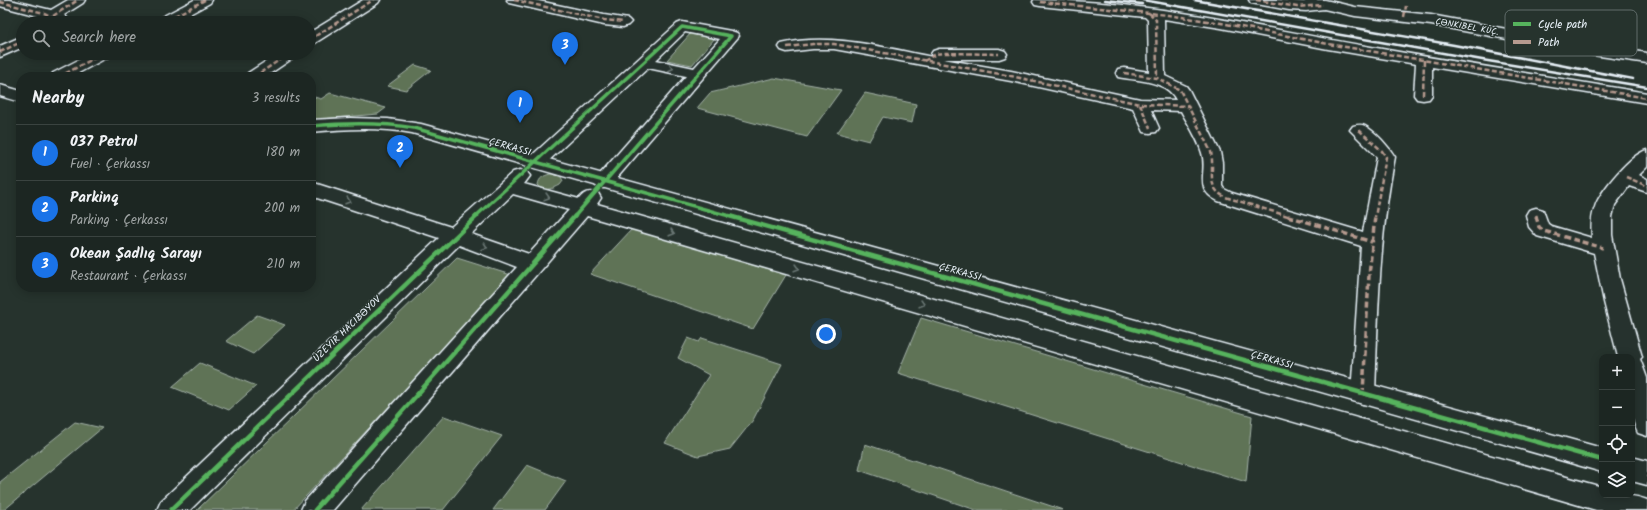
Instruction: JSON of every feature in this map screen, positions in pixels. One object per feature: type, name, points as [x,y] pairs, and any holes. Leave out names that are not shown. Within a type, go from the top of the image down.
[{"type":"street","points":[[60,16],[78,0]]},
{"type":"street","points":[[174,16],[205,0]]},
{"type":"street","points":[[316,36],[373,0]]},
{"type":"street","points":[[514,0],[604,20],[623,22]]},
{"type":"street","name":"ÇƏNKIBEL KÜÇ.","points":[[1256,0],[1293,7],[1313,7],[1317,3],[1370,14],[1405,12],[1505,33]]},
{"type":"street","points":[[0,2],[47,16]]},
{"type":"street","points":[[1040,2],[1150,13],[1222,23],[1424,60],[1647,98]]},
{"type":"street","points":[[1150,13],[1156,19],[1157,78]]},
{"type":"street","points":[[171,510],[455,236],[682,27],[731,36],[533,264],[315,510]]},
{"type":"street","points":[[0,52],[16,44]]},
{"type":"street","points":[[787,47],[813,44],[834,44],[1012,76],[1140,104],[1187,106]]},
{"type":"street","points":[[924,61],[936,54],[944,53],[999,54]]},
{"type":"street","name":"ÇƏNKIBEL KÜÇ.","points":[[1631,56],[1647,58]]},
{"type":"street","points":[[68,72],[91,60]]},
{"type":"street","points":[[262,72],[280,60]]},
{"type":"street","points":[[1423,95],[1424,60]]},
{"type":"street","points":[[644,62],[698,74]]},
{"type":"street","points":[[1124,73],[1157,78],[1180,90],[1211,152],[1213,163],[1212,186],[1218,193],[1225,197],[1372,242]]},
{"type":"street","points":[[0,90],[16,95]]},
{"type":"street","points":[[1140,104],[1150,128]]},
{"type":"street","points":[[316,126],[350,123],[395,124],[414,128],[1599,459]]},
{"type":"street","points":[[1359,130],[1382,151],[1386,157],[1378,190],[1372,242],[1362,394]]},
{"type":"street","points":[[1629,354],[1603,248],[1601,216],[1604,205],[1626,177],[1647,156]]},
{"type":"street","points":[[1626,177],[1647,186]]},
{"type":"street","points":[[509,186],[1640,510]]},
{"type":"street","points":[[316,191],[455,236],[533,264]]},
{"type":"street","points":[[1536,215],[1539,227],[1544,231],[1603,248]]},
{"type":"street","points":[[1635,378],[1647,426]]},
{"type":"street","points":[[1635,470],[1647,473]]},
{"type":"green space","points":[[691,33],[715,38],[692,65],[667,60]]},
{"type":"green space","points":[[415,65],[431,70],[406,90],[387,86]]},
{"type":"green space","points":[[774,78],[841,90],[807,137],[697,108],[710,93]]},
{"type":"green space","points":[[330,93],[386,108],[378,114],[316,120],[316,98],[321,99]]},
{"type":"green space","points":[[865,93],[916,104],[912,123],[883,117],[869,141],[837,133]]},
{"type":"green space","points":[[550,174],[557,174],[563,181],[560,185],[552,189],[543,189],[538,185],[540,179]]},
{"type":"green space","points":[[632,229],[786,275],[753,329],[590,274]]},
{"type":"green space","points":[[457,258],[511,275],[293,510],[197,510]]},
{"type":"green space","points":[[257,315],[285,325],[253,354],[226,341]]},
{"type":"green space","points":[[921,318],[1252,416],[1246,482],[898,373]]},
{"type":"green space","points":[[688,338],[699,342],[702,338],[782,364],[753,420],[730,449],[698,456],[665,443],[709,375],[678,358]]},
{"type":"green space","points":[[200,363],[256,386],[229,410],[172,387]]},
{"type":"green space","points":[[444,416],[502,436],[443,510],[361,510]]},
{"type":"green space","points":[[75,422],[102,428],[4,510],[0,510],[0,482]]},
{"type":"green space","points":[[865,444],[1063,510],[976,510],[859,470]]},
{"type":"green space","points":[[527,465],[566,481],[545,510],[493,510]]},
{"type":"railway","points":[[1105,0],[1142,4]]},
{"type":"railway","points":[[1143,0],[1488,61],[1647,87]]},
{"type":"railway","points":[[1194,0],[1505,55]]},
{"type":"railway","points":[[1512,56],[1633,79]]},
{"type":"marked path","points":[[53,16],[78,0]]},
{"type":"marked path","points":[[174,16],[205,0]]},
{"type":"marked path","points":[[316,36],[373,0]]},
{"type":"marked path","points":[[514,0],[604,20],[623,22]]},
{"type":"marked path","points":[[1256,0],[1297,7],[1323,5]]},
{"type":"marked path","points":[[0,2],[53,16]]},
{"type":"marked path","points":[[1040,2],[1168,15],[1221,23],[1328,44],[1647,98]]},
{"type":"marked path","points":[[1404,17],[1406,6]]},
{"type":"marked path","points":[[1149,13],[1156,19],[1157,78]]},
{"type":"marked path","points":[[0,52],[16,44]]},
{"type":"marked path","points":[[787,47],[813,44],[834,44],[1011,76],[1140,104],[1187,106]]},
{"type":"marked path","points":[[924,61],[936,54],[944,53],[999,54]]},
{"type":"marked path","points":[[68,72],[91,60]]},
{"type":"marked path","points":[[262,72],[280,60]]},
{"type":"marked path","points":[[1423,95],[1424,60]]},
{"type":"marked path","points":[[1124,73],[1157,78],[1180,90],[1211,152],[1213,163],[1212,186],[1217,193],[1225,197],[1372,242]]},
{"type":"marked path","points":[[1140,104],[1150,128]]},
{"type":"marked path","points":[[1359,130],[1382,151],[1386,157],[1371,245],[1363,394]]},
{"type":"marked path","points":[[1626,177],[1647,186]]},
{"type":"marked path","points":[[1536,215],[1539,227],[1544,231],[1603,248]]},
{"type":"cycle path","name":"ÇERKASSI","points":[[171,510],[455,236],[682,27],[731,36],[533,264],[315,510]]},
{"type":"cycle path","name":"ÇERKASSI","points":[[316,126],[362,123],[388,124],[414,128],[1599,459]]},
{"type":"place","name":"Okean Şadlıq Sarayı","points":[[565,65]]},
{"type":"place","name":"037 Petrol","points":[[520,123]]},
{"type":"place","name":"Parkinq","points":[[400,168]]}]
